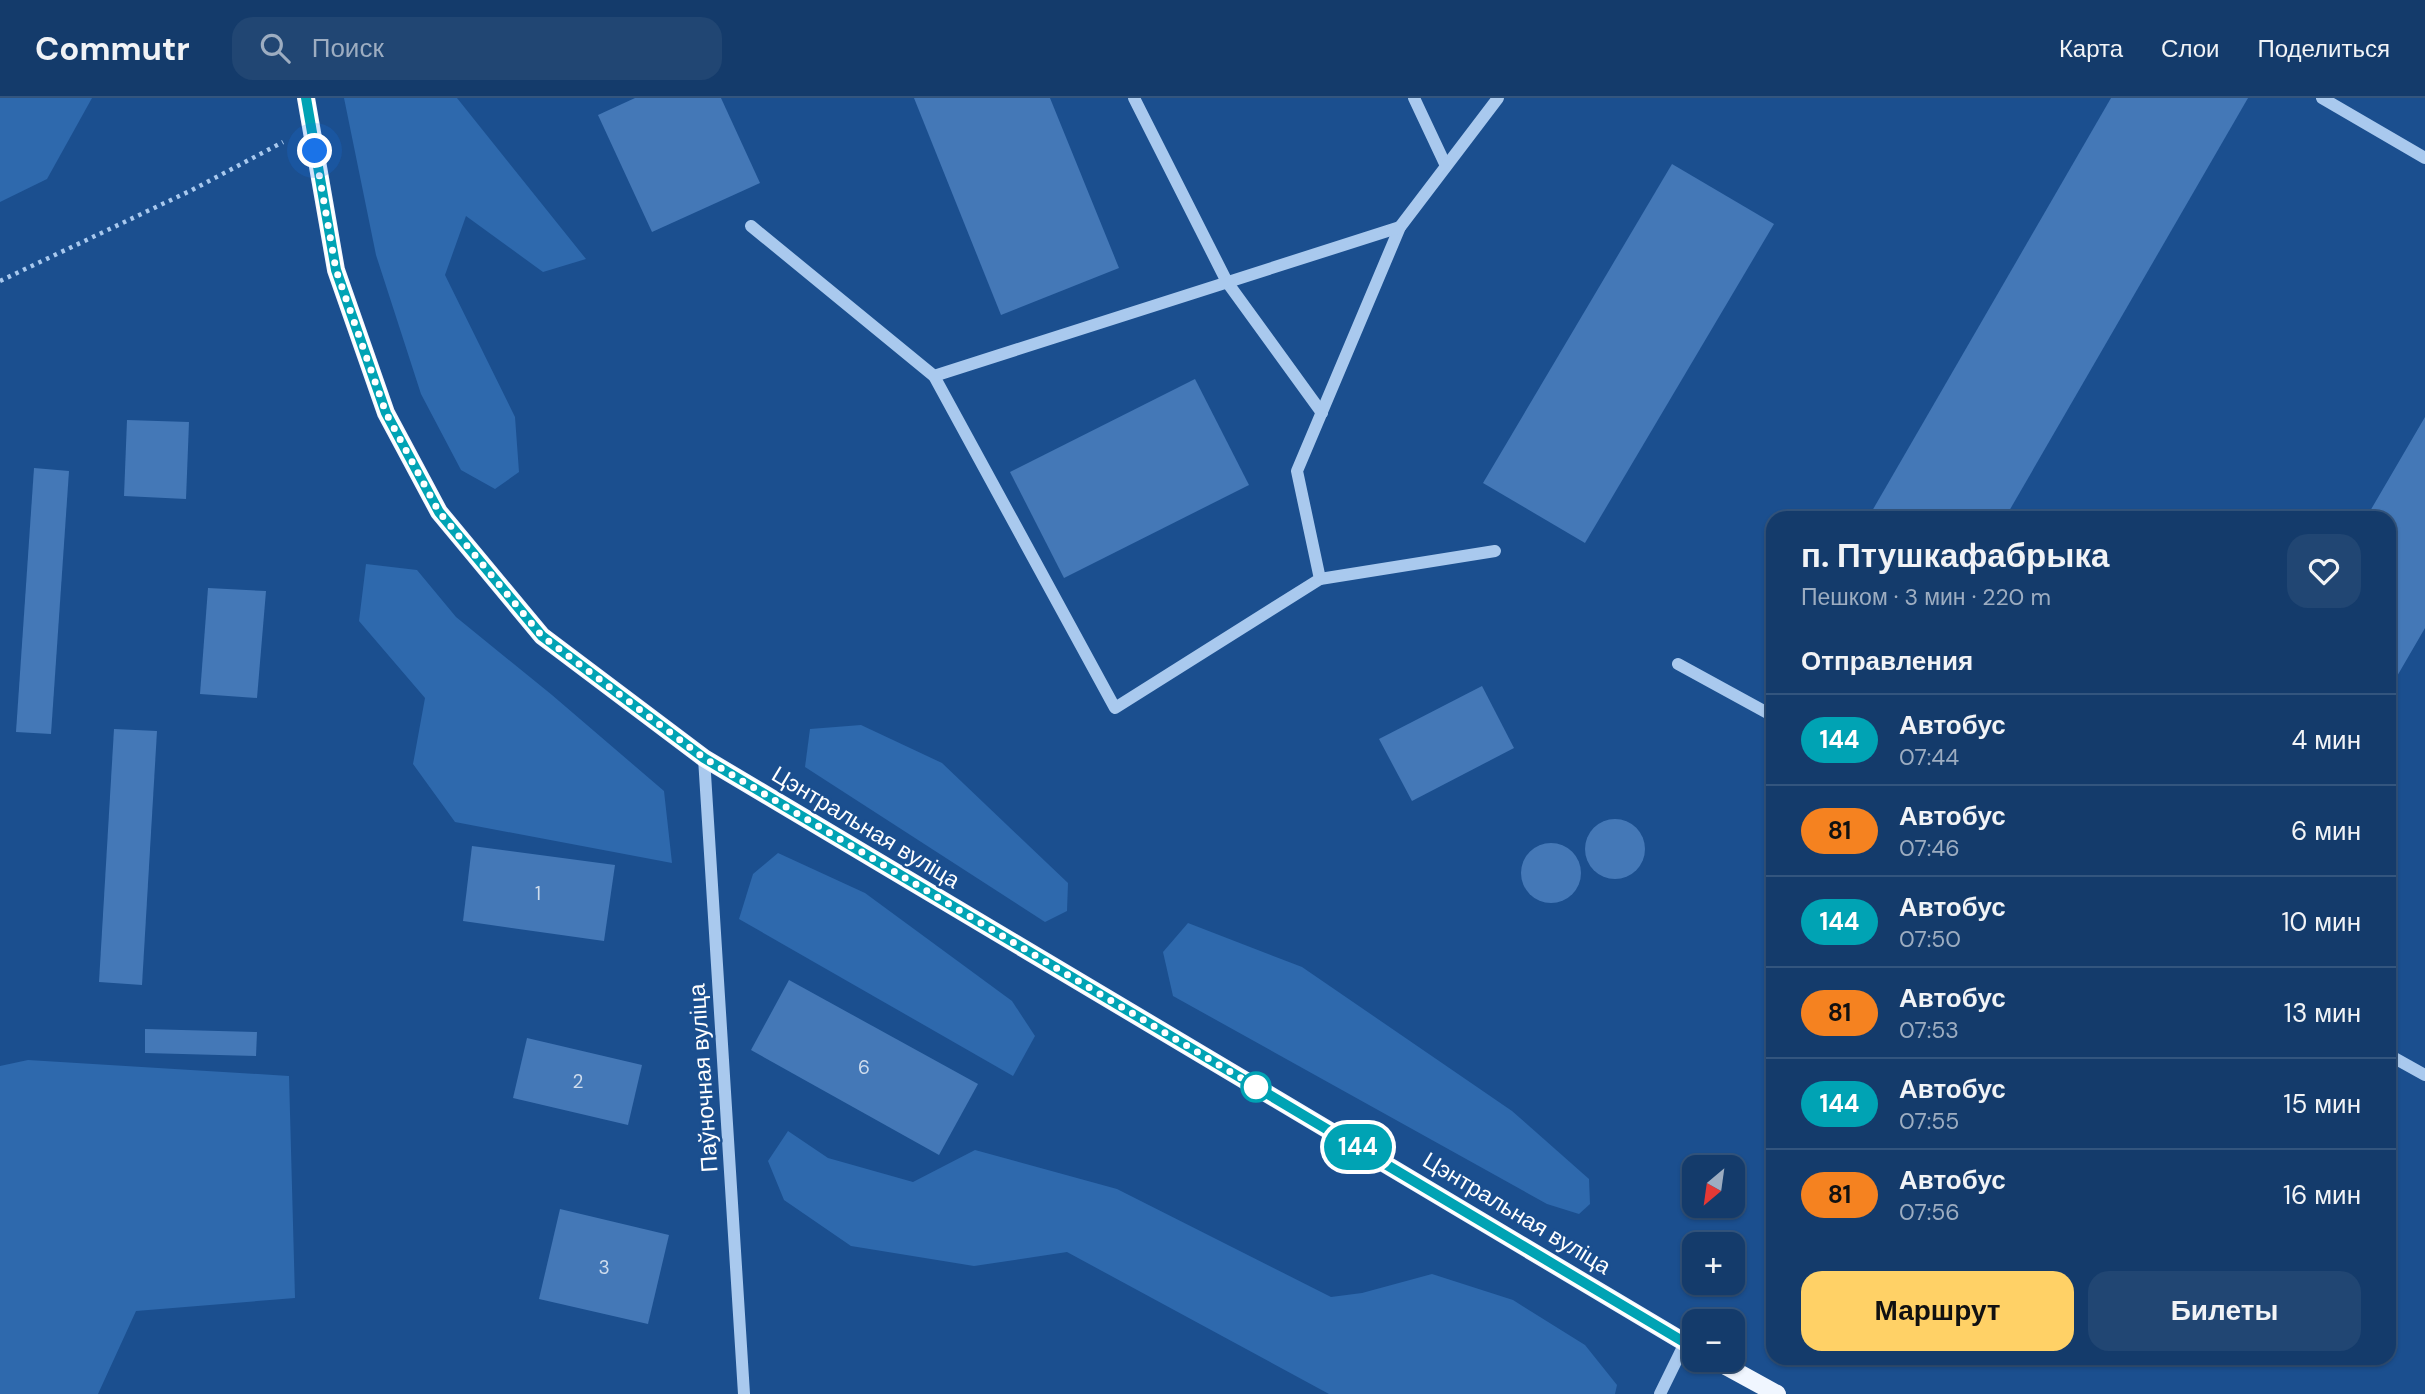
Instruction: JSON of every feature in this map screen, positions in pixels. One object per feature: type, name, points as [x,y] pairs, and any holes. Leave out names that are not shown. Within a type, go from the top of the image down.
[{"type":"main road","name":"Цэнтральная вуліца","points":[[306,98],[336,270],[386,413],[439,512],[542,636],[704,758],[1682,1341]]},
{"type":"main road","points":[[1737,1372],[1777,1394]]},
{"type":"street","points":[[1134,98],[1227,282],[1322,413]]},
{"type":"street","points":[[1414,98],[1446,166]]},
{"type":"street","points":[[1320,579],[1297,471],[1400,227],[1498,98]]},
{"type":"street","points":[[2322,98],[2425,158]]},
{"type":"street","points":[[751,226],[934,376],[1115,708],[1320,579],[1495,551]]},
{"type":"street","points":[[934,376],[1400,227]]},
{"type":"street","points":[[1678,664],[1766,712]]},
{"type":"street","name":"Паўночная вуліца","points":[[704,758],[744,1394]]},
{"type":"street","points":[[2396,1059],[2425,1075]]},
{"type":"street","points":[[1660,1394],[1682,1357]]},
{"type":"path","points":[[0,281],[192,190],[311,127]]},
{"type":"shaded area","points":[[0,98],[92,98],[47,179],[0,202]]},
{"type":"shaded area","points":[[344,98],[457,98],[586,259],[543,272],[466,216],[445,275],[515,417],[519,472],[495,489],[461,470],[421,394],[376,255]]},
{"type":"shaded area","points":[[366,564],[417,570],[456,617],[664,791],[672,863],[455,822],[413,764],[425,698],[359,621]]},
{"type":"shaded area","points":[[861,725],[942,763],[1068,883],[1067,911],[1045,922],[805,767],[810,729]]},
{"type":"shaded area","points":[[778,853],[865,893],[1012,1001],[1035,1036],[1013,1076],[739,919],[753,874]]},
{"type":"shaded area","points":[[1188,923],[1302,967],[1512,1111],[1589,1179],[1590,1204],[1579,1214],[1547,1204],[1173,996],[1163,952]]},
{"type":"shaded area","points":[[28,1060],[289,1076],[295,1298],[136,1311],[98,1394],[0,1394],[0,1066]]},
{"type":"shaded area","points":[[788,1131],[828,1158],[913,1182],[975,1150],[1117,1189],[1331,1297],[1362,1293],[1432,1274],[1513,1300],[1585,1345],[1617,1385],[1615,1394],[1329,1394],[1067,1252],[974,1266],[851,1246],[784,1200],[768,1161]]},
{"type":"building","points":[[635,98],[721,98],[760,183],[652,232],[598,115]]},
{"type":"building","points":[[914,98],[1050,98],[1119,268],[1001,315]]},
{"type":"building","points":[[2111,98],[2248,98],[2009,511],[1872,511]]},
{"type":"building","points":[[1672,164],[1774,224],[1585,543],[1483,483]]},
{"type":"building","points":[[1195,379],[1249,485],[1064,578],[1010,472]]},
{"type":"building","points":[[2425,417],[2425,628],[2396,678],[2396,511],[2370,511]]},
{"type":"building","points":[[127,420],[189,422],[186,499],[124,496]]},
{"type":"building","points":[[34,468],[69,471],[51,734],[16,732]]},
{"type":"building","points":[[208,588],[266,591],[257,698],[200,694]]},
{"type":"building","points":[[1482,686],[1514,748],[1412,801],[1379,739]]},
{"type":"building","points":[[114,729],[157,731],[142,985],[99,982]]},
{"type":"building","points":[[1615,819],[1632,824],[1640,832],[1645,849],[1640,866],[1632,874],[1615,879],[1598,874],[1590,866],[1585,849],[1590,832],[1598,824]]},
{"type":"building","points":[[1551,843],[1568,848],[1576,856],[1581,873],[1576,890],[1568,898],[1551,903],[1534,898],[1526,890],[1521,873],[1526,856],[1534,848]]},
{"type":"building","points":[[472,846],[615,865],[604,941],[463,921]]},
{"type":"building","points":[[789,980],[978,1084],[939,1155],[751,1050]]},
{"type":"building","points":[[145,1029],[257,1032],[256,1056],[145,1053]]},
{"type":"building","points":[[527,1038],[642,1065],[628,1125],[513,1098]]},
{"type":"building","points":[[560,1209],[669,1235],[648,1324],[539,1299]]},
{"type":"bus line","name":"144","points":[[306,98],[336,270],[386,413],[439,512],[542,636],[704,758],[1682,1341]]},
{"type":"route","points":[[315,151],[336,270],[386,413],[439,512],[542,636],[704,758],[1256,1087]]}]
